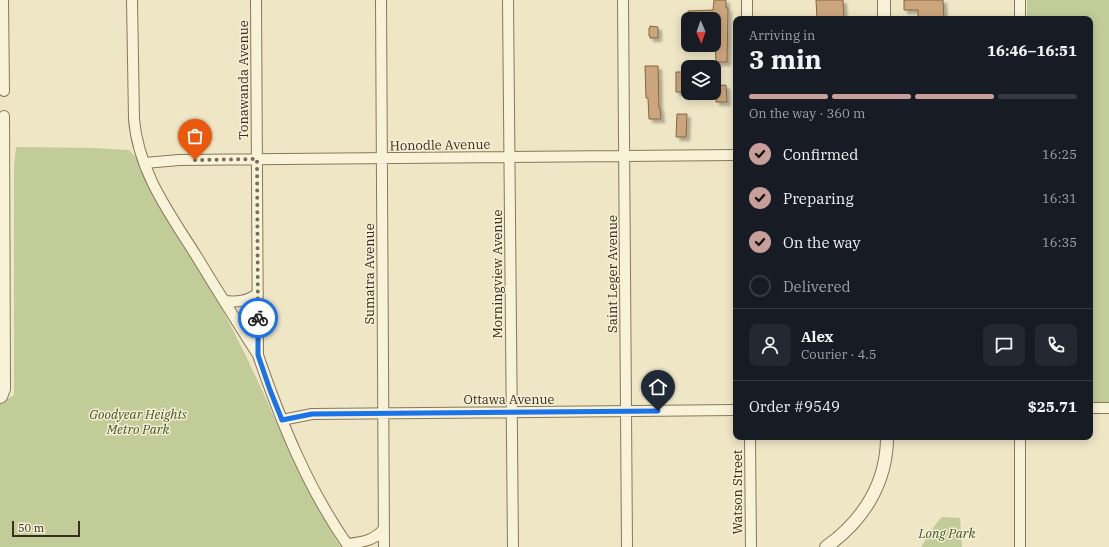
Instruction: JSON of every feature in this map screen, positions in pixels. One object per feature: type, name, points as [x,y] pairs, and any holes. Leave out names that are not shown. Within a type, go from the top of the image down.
[{"type":"street","points":[[3,0],[4,91]]},
{"type":"street","points":[[132,0],[135,133],[144,163],[159,196],[258,355]]},
{"type":"street","name":"Tonawanda Avenue","points":[[256,0],[258,355],[270,390],[299,460],[316,495],[348,546]]},
{"type":"street","name":"Sumatra Avenue","points":[[381,0],[384,547]]},
{"type":"street","name":"Morningview Avenue","points":[[508,0],[513,547]]},
{"type":"street","name":"Saint Leger Avenue","points":[[623,0],[627,547]]},
{"type":"street","points":[[747,0],[747,16]]},
{"type":"street","points":[[884,0],[884,16]]},
{"type":"street","points":[[1020,0],[1020,16]]},
{"type":"street","points":[[2,393],[2,163],[4,116]]},
{"type":"street","name":"Honodle Avenue","points":[[144,163],[179,160],[733,155]]},
{"type":"street","points":[[224,301],[233,302],[248,300],[258,293]]},
{"type":"street","points":[[1093,408],[1109,408]]},
{"type":"street","name":"Ottawa Avenue","points":[[282,420],[312,414],[733,410]]},
{"type":"street","name":"Watson Street","points":[[750,440],[751,547]]},
{"type":"street","points":[[826,547],[848,529],[869,503],[884,468],[888,440]]},
{"type":"street","points":[[1020,440],[1020,547]]},
{"type":"street","points":[[348,546],[368,541],[377,536],[384,528]]},
{"type":"green space","points":[[1027,0],[1109,0],[1109,403],[1093,403],[1093,16],[1027,16]]},
{"type":"green space","name":"Goodyear Heights Metro Park","points":[[16,147],[129,150],[139,161],[219,304],[244,352],[314,500],[341,547],[0,547],[0,404],[14,395],[14,166]]},
{"type":"green space","name":"Long Park","points":[[942,517],[960,518],[962,547],[921,547],[938,521]]},
{"type":"building","points":[[714,0],[726,0],[726,8],[728,8],[727,62],[716,60],[716,52],[721,52],[721,12],[688,11],[713,10]]},
{"type":"building","points":[[816,0],[843,0],[844,16],[817,16]]},
{"type":"building","points":[[904,0],[943,0],[944,16],[918,16],[918,10],[904,10]]},
{"type":"building","points":[[650,26],[658,27],[658,38],[650,38]]},
{"type":"building","points":[[645,66],[658,66],[659,108],[661,119],[649,119],[648,98],[646,98]]},
{"type":"building","points":[[676,72],[681,72],[681,92],[676,92]]},
{"type":"building","points":[[721,85],[726,85],[727,102],[716,102],[716,100],[721,100]]},
{"type":"building","points":[[677,114],[687,114],[686,137],[676,137]]},
{"type":"way so far","points":[[195,160],[257,159],[258,318]]},
{"type":"route","points":[[258,318],[258,355],[282,420],[312,414],[658,411]]}]
